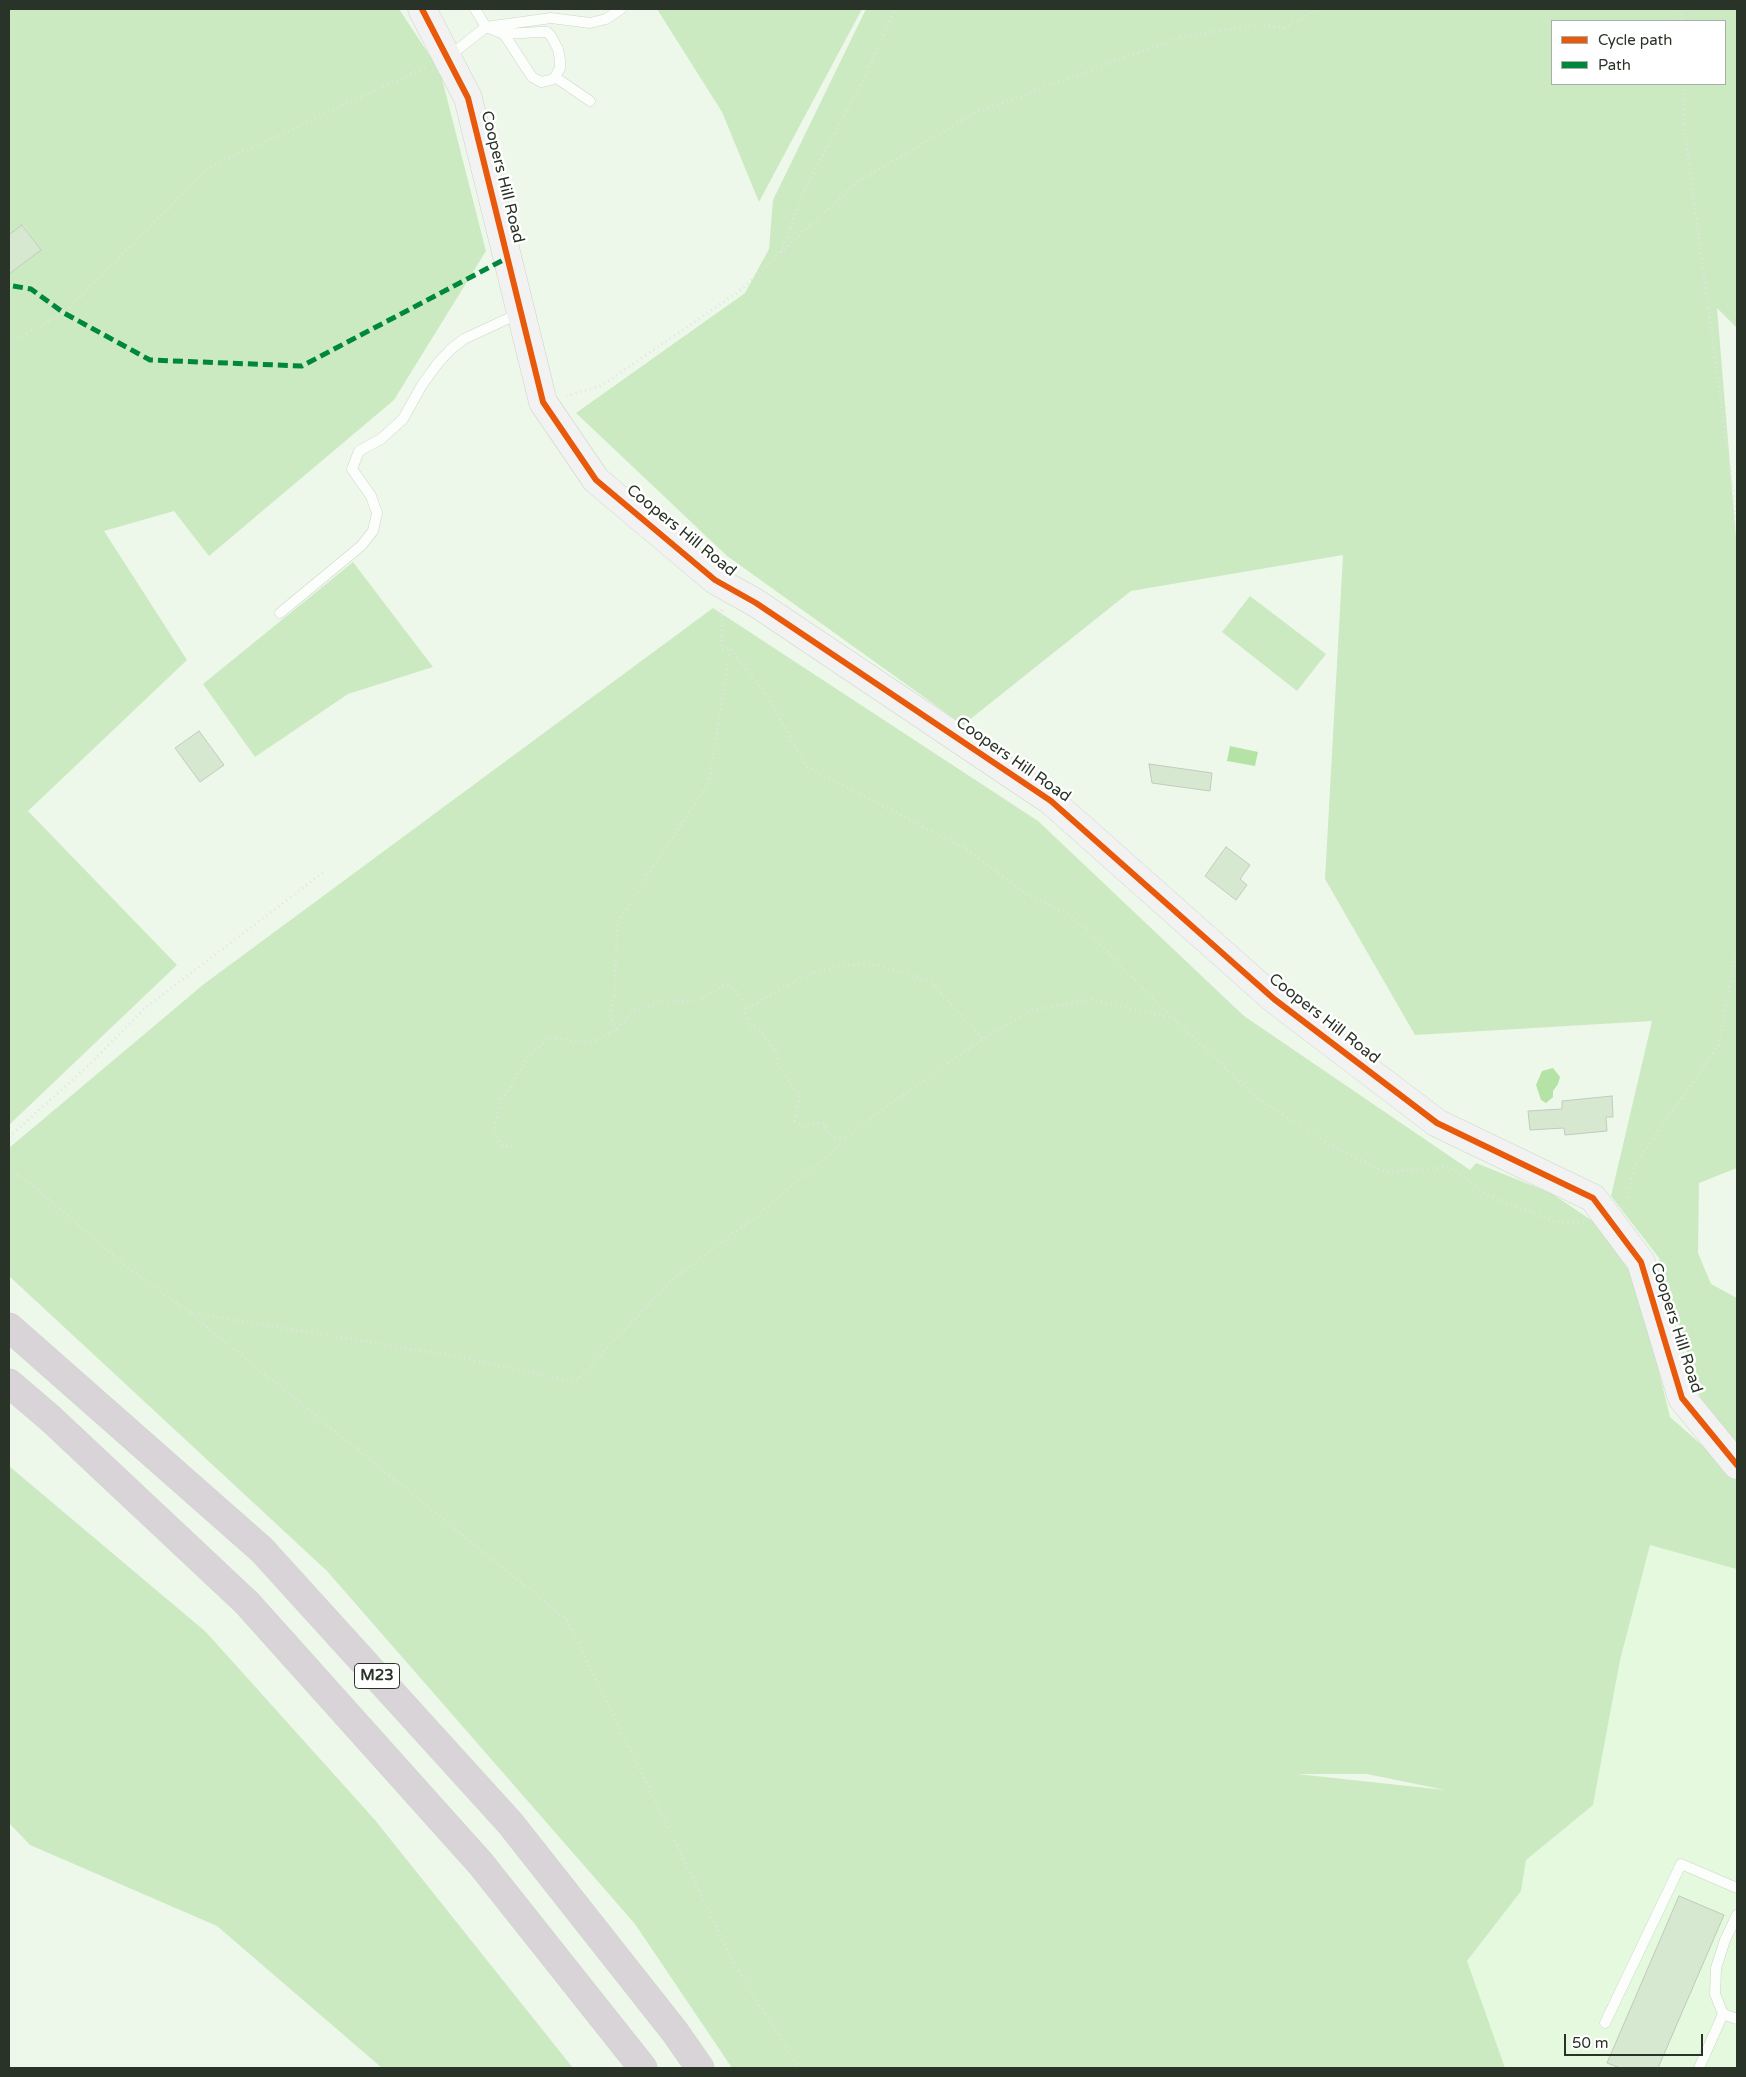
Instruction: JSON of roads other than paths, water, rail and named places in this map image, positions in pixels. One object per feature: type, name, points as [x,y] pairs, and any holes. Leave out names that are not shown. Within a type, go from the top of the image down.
[{"type":"highway","name":"M23","points":[[9,1326],[262,1550],[510,1822],[675,2032],[700,2068]]},
{"type":"highway","name":"M23","points":[[9,1383],[50,1418],[247,1603],[481,1864],[643,2068]]},
{"type":"street","name":"Coopers Hill Road","points":[[422,9],[468,98],[543,402],[596,480],[715,580],[756,603],[1051,800],[1274,999],[1437,1123],[1594,1198],[1641,1262],[1682,1398],[1737,1465]]},
{"type":"lane","points":[[475,9],[486,27],[504,34],[547,32],[552,36],[558,49],[560,60],[560,68],[555,77],[551,80],[540,82],[532,78],[504,34]]},
{"type":"lane","points":[[447,58],[486,27],[551,18],[590,23],[606,19],[622,9]]},
{"type":"lane","points":[[555,77],[590,101]]},
{"type":"lane","points":[[280,613],[361,546],[373,531],[377,513],[371,496],[352,469],[359,451],[382,439],[403,419],[422,385],[451,349],[464,339],[521,312]]},
{"type":"lane","points":[[1605,2023],[1681,1864],[1737,1888]]},
{"type":"lane","points":[[1700,2068],[1723,2014],[1715,1994],[1716,1968],[1725,1940],[1737,1915]]},
{"type":"lane","points":[[1723,2014],[1737,2019]]}]
